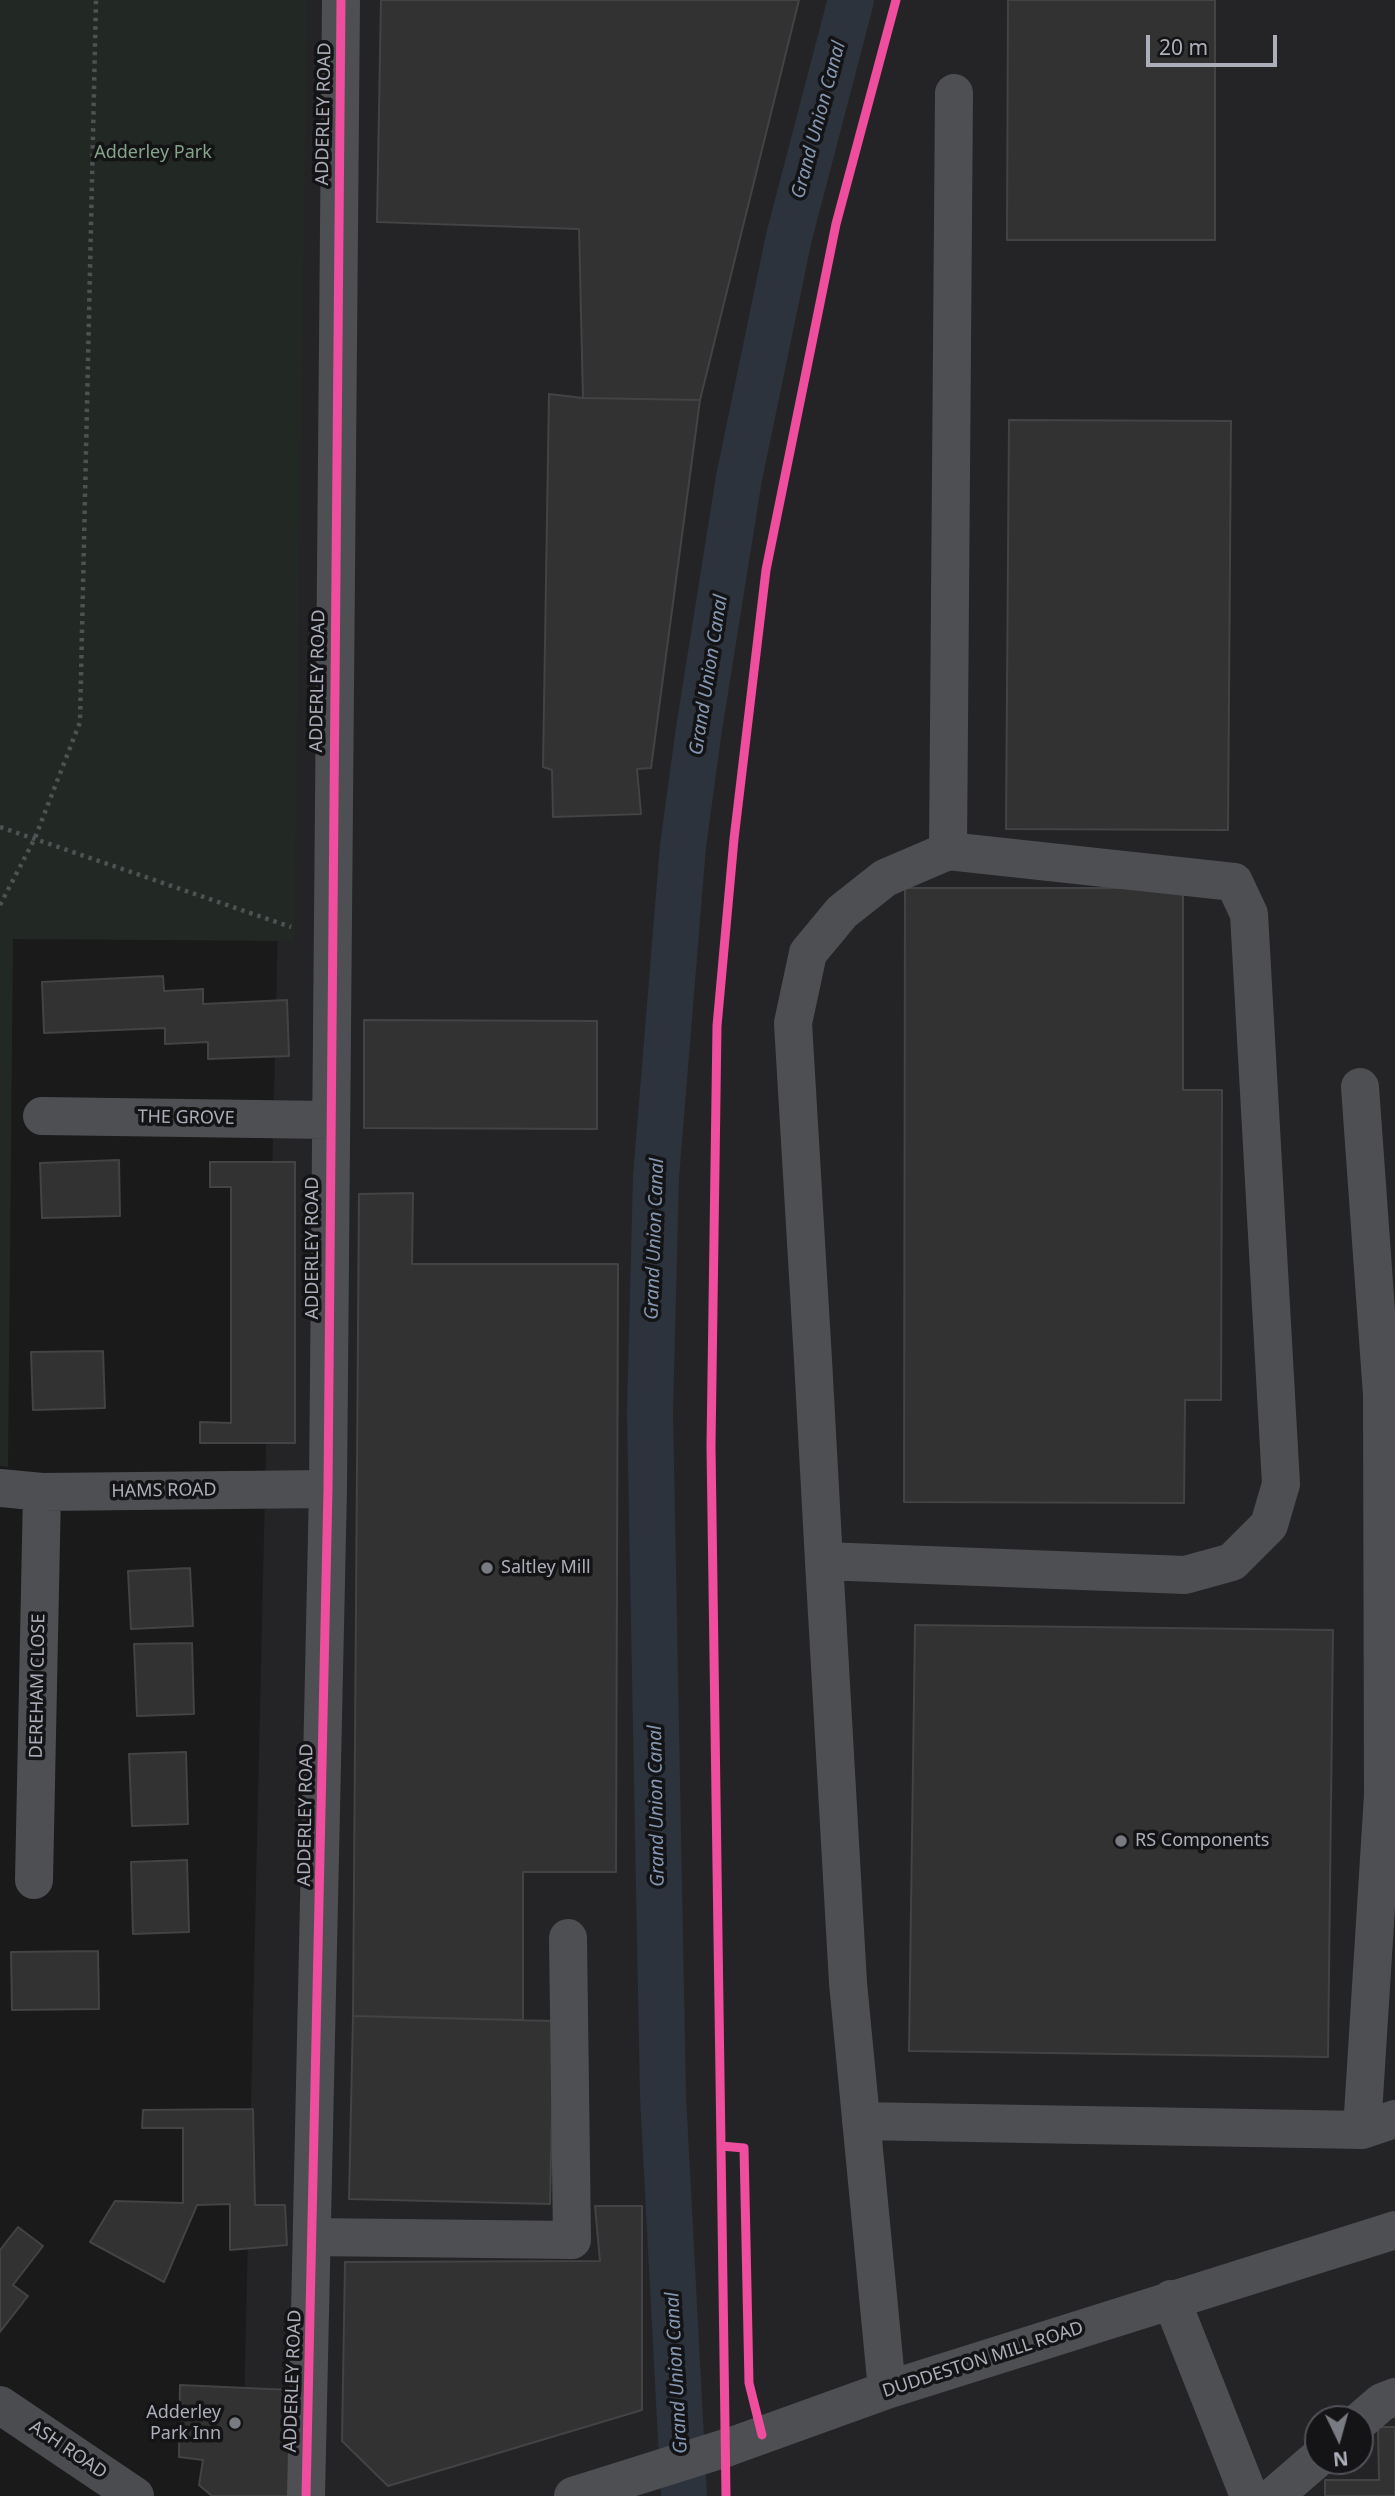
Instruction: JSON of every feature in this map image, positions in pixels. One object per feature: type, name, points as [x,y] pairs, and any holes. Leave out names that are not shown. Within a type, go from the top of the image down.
[{"type":"main road","name":"ASH ROAD","points":[[0,2404],[135,2496]]},
{"type":"street","name":"ADDERLEY ROAD","points":[[306,2496],[328,1489],[341,0]]},
{"type":"street","points":[[948,851],[954,93]]},
{"type":"street","points":[[824,1561],[1185,1575],[1232,1562],[1269,1525],[1281,1484],[1249,914],[1234,883],[948,851],[885,878],[842,912],[808,953],[793,1023],[848,1983],[887,2390]]},
{"type":"street","points":[[861,2121],[1378,2124],[1383,1795],[1382,1395],[1360,1087]]},
{"type":"street","name":"THE GROVE","points":[[42,1116],[330,1119]]},
{"type":"street","name":"HAMS ROAD","points":[[0,1488],[42,1492],[328,1489]]},
{"type":"street","name":"DEREHAM CLOSE","points":[[34,1880],[42,1492]]},
{"type":"street","points":[[313,2237],[572,2240],[568,1938]]},
{"type":"street","name":"DUDDESTON MILL ROAD","points":[[573,2496],[729,2447],[887,2390],[1395,2230]]},
{"type":"street","points":[[1171,2299],[1249,2496]]},
{"type":"street","points":[[1374,2409],[1395,2397]]},
{"type":"street","points":[[1274,2496],[1304,2470]]},
{"type":"path","points":[[0,905],[35,838],[80,722],[96,0]]},
{"type":"path","points":[[0,827],[331,941]]},
{"type":"shaded area","points":[[299,0],[1395,0],[1395,2496],[242,2496]]},
{"type":"green space","name":"Adderley Park","points":[[0,0],[307,0],[294,941],[13,939],[8,1467],[0,1466]]},
{"type":"building","points":[[381,0],[799,0],[700,400],[583,398],[579,229],[377,222]]},
{"type":"building","points":[[1008,0],[1215,0],[1215,240],[1007,240]]},
{"type":"building","points":[[549,394],[583,398],[700,400],[651,768],[637,769],[641,814],[553,817],[552,770],[543,767]]},
{"type":"building","points":[[1009,420],[1231,421],[1228,830],[1006,829]]},
{"type":"building","points":[[905,888],[1183,888],[1183,1090],[1222,1090],[1221,1400],[1185,1400],[1184,1503],[904,1502]]},
{"type":"building","points":[[163,976],[164,991],[203,989],[203,1004],[287,1000],[289,1056],[208,1059],[208,1042],[165,1044],[165,1028],[44,1033],[42,982]]},
{"type":"building","points":[[364,1020],[597,1021],[597,1129],[364,1128]]},
{"type":"building","points":[[119,1160],[120,1216],[42,1218],[40,1163]]},
{"type":"building","points":[[210,1162],[295,1162],[295,1443],[200,1443],[200,1422],[231,1423],[231,1187],[210,1187]]},
{"type":"building","name":"Saltley Mill","points":[[413,1193],[412,1264],[618,1264],[616,1872],[523,1872],[523,2020],[353,2016],[359,1194]]},
{"type":"building","points":[[103,1351],[105,1408],[33,1410],[31,1352]]},
{"type":"building","points":[[190,1568],[193,1626],[131,1629],[128,1571]]},
{"type":"building","name":"RS Components","points":[[915,1625],[1333,1630],[1328,2057],[909,2051]]},
{"type":"building","points":[[192,1643],[194,1714],[137,1716],[134,1644]]},
{"type":"building","points":[[186,1752],[188,1824],[132,1826],[129,1754]]},
{"type":"building","points":[[187,1860],[189,1932],[133,1934],[131,1862]]},
{"type":"building","points":[[98,1951],[99,2009],[12,2010],[11,1952]]},
{"type":"building","points":[[353,2016],[554,2021],[550,2204],[349,2199]]},
{"type":"building","points":[[253,2109],[255,2205],[285,2205],[287,2245],[230,2250],[230,2204],[197,2205],[164,2282],[90,2242],[115,2201],[183,2203],[183,2128],[142,2128],[143,2110]]},
{"type":"building","points":[[595,2206],[642,2206],[642,2410],[388,2486],[342,2441],[345,2262],[600,2261]]},
{"type":"building","points":[[18,2227],[43,2246],[13,2285],[28,2296],[0,2332],[0,2250]]},
{"type":"building","name":"Adderley Park Inn","points":[[180,2385],[291,2390],[290,2496],[212,2496],[199,2485],[203,2460],[179,2457]]},
{"type":"building","points":[[1378,2427],[1395,2427],[1395,2496],[1325,2496],[1325,2480],[1379,2480]]},
{"type":"waterway","name":"Grand Union Canal","points":[[684,2496],[663,2096],[650,1412],[656,1177],[683,846],[739,478],[789,237],[851,0]]},
{"type":"cycle path","points":[[306,2496],[328,1489],[341,0]]},
{"type":"cycle path","points":[[726,2496],[711,1446],[717,1026],[734,839],[766,570],[836,224],[896,0]]},
{"type":"cycle path","points":[[721,2146],[744,2148],[749,2383],[762,2435]]},
{"type":"place","name":"Saltley Mill","points":[[487,1568]]},
{"type":"place","name":"RS Components","points":[[1121,1841]]},
{"type":"place","name":"Adderley Park Inn","points":[[235,2423]]}]
